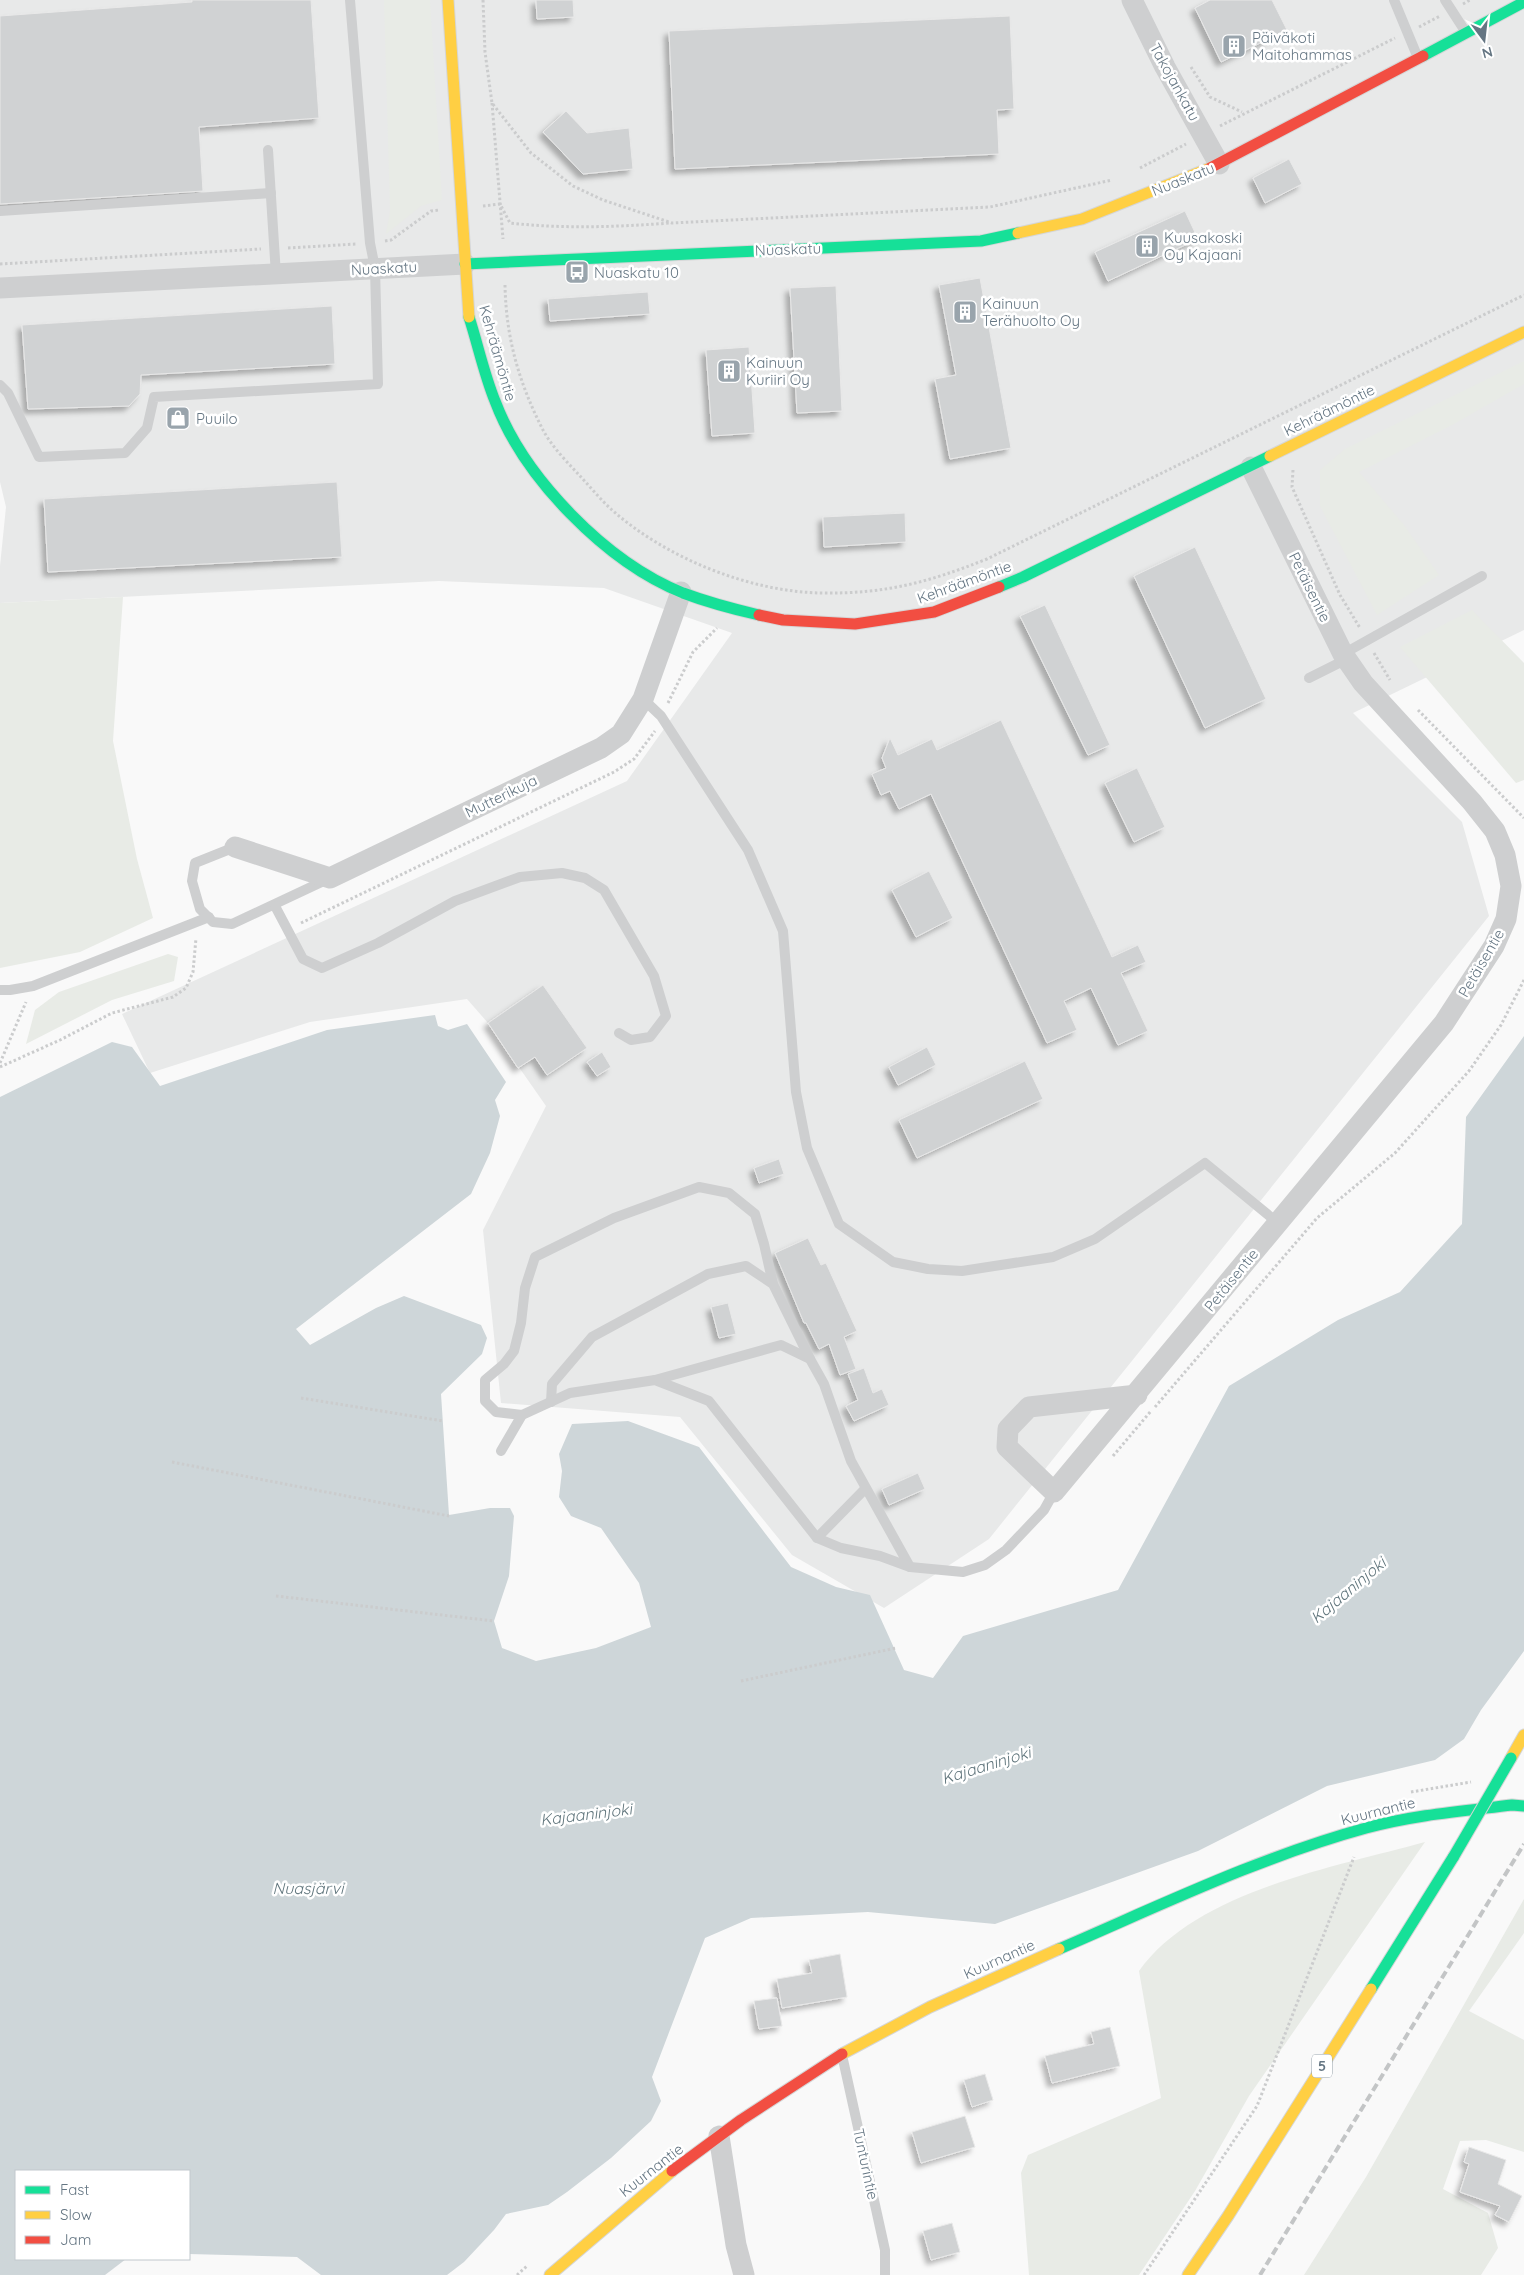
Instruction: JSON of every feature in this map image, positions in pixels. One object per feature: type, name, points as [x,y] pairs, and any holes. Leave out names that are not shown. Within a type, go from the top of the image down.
[{"type":"main road","name":"Kehräämöntie","points":[[448,0],[468,313],[495,402],[524,457],[562,507],[626,562],[681,592],[728,608],[783,620],[855,624],[898,619],[934,612],[1023,577],[1524,332]]},
{"type":"main road","name":"Nuaskatu","points":[[465,264],[981,241],[1082,219],[1220,164],[1524,2]]},
{"type":"main road","name":"5","points":[[1188,2275],[1233,2208],[1454,1856],[1524,1736]]},
{"type":"main road","name":"Kuurnantie","points":[[550,2275],[644,2194],[740,2120],[842,2054],[949,1998],[1086,1938],[1304,1847],[1365,1828],[1426,1815],[1512,1805],[1524,1806]]},
{"type":"street","name":"Takojankatu","points":[[1132,0],[1165,67],[1220,164]]},
{"type":"street","name":"Nuaskatu","points":[[0,288],[465,264]]},
{"type":"street","name":"Petäisentie","points":[[1054,1492],[1137,1395],[1444,1023],[1494,946],[1506,920],[1511,886],[1505,855],[1495,831],[1472,802],[1362,683],[1345,657],[1251,467]]},
{"type":"street","name":"Mutterikuja","points":[[330,878],[601,748],[621,734],[643,700],[681,592]]},
{"type":"street","points":[[235,847],[330,878]]},
{"type":"street","points":[[1054,1492],[1007,1447],[1008,1429],[1029,1408],[1137,1395]]},
{"type":"street","points":[[719,2136],[736,2245],[744,2275]]},
{"type":"lane","points":[[0,385],[8,393],[39,457],[124,453],[147,428],[154,397],[378,384],[375,268],[370,242],[350,0]]},
{"type":"lane","points":[[1394,0],[1418,59]]},
{"type":"lane","points":[[1446,0],[1466,34]]},
{"type":"lane","points":[[268,150],[276,275]]},
{"type":"lane","points":[[0,211],[271,193]]},
{"type":"lane","points":[[1309,678],[1482,576]]},
{"type":"lane","points":[[643,700],[662,716],[748,850],[783,931],[796,1092],[807,1148],[839,1224],[892,1262],[928,1269],[962,1271],[1052,1257],[1095,1239],[1205,1163],[1278,1223]]},
{"type":"lane","points":[[235,847],[195,863],[192,880],[200,908],[214,922],[232,924],[275,906],[330,878]]},
{"type":"lane","points":[[275,906],[303,959],[322,968],[378,943],[455,901],[520,877],[562,873],[585,878],[604,890],[628,929],[654,976],[666,1016],[650,1038],[631,1040],[619,1033]]},
{"type":"lane","points":[[0,990],[33,986],[209,917]]},
{"type":"lane","points":[[810,1359],[781,1345],[655,1380],[570,1393],[522,1415],[496,1412],[485,1401],[485,1380],[504,1364],[514,1351],[521,1323],[525,1288],[534,1257],[614,1218],[699,1187],[729,1193],[755,1214],[764,1244],[772,1284],[824,1384],[851,1461],[910,1567]]},
{"type":"lane","points":[[551,1402],[552,1384],[592,1337],[652,1303],[708,1274],[746,1266],[772,1284]]},
{"type":"lane","points":[[655,1380],[709,1401],[817,1538],[841,1548],[880,1556],[910,1567],[963,1572],[985,1565],[1006,1550],[1044,1510],[1054,1492]]},
{"type":"lane","points":[[501,1451],[522,1415]]},
{"type":"lane","points":[[817,1538],[865,1488]]},
{"type":"lane","name":"Tunturintie","points":[[842,2054],[885,2250],[885,2275]]},
{"type":"path","points":[[483,0],[485,52],[492,103],[505,261],[506,319],[513,355],[525,388],[544,431],[569,464],[612,510],[648,537],[689,560],[737,579],[779,588],[821,593],[908,586],[940,578],[987,559],[1524,295]]},
{"type":"path","points":[[1134,171],[1243,113],[1470,0]]},
{"type":"path","points":[[1190,66],[1210,97],[1243,113]]},
{"type":"path","points":[[492,103],[532,153],[573,186],[603,200],[672,223]]},
{"type":"path","points":[[500,204],[510,223],[549,228],[609,228],[672,223],[990,207],[1120,178]]},
{"type":"path","points":[[0,264],[391,240],[431,211],[500,204]]},
{"type":"path","points":[[0,1065],[60,1040],[112,1014],[173,997],[186,988],[193,972],[197,922]]},
{"type":"path","points":[[1112,1458],[1317,1218],[1395,1153],[1469,1072],[1501,1025],[1524,980]]},
{"type":"path","points":[[0,1065],[33,986]]},
{"type":"path","points":[[301,1398],[443,1421]]},
{"type":"path","points":[[172,1462],[449,1516]]},
{"type":"path","points":[[276,1596],[494,1622]]},
{"type":"path","points":[[741,1681],[896,1648]]},
{"type":"path","points":[[1144,2275],[1257,2106],[1365,1828]]},
{"type":"shaded area","points":[[0,0],[1524,0],[1524,630],[1353,713],[1462,822],[1489,916],[989,1539],[884,1608],[792,1555],[680,1417],[501,1403],[483,1230],[546,1106],[488,1023],[467,999],[310,1022],[150,1073],[122,1014],[627,781],[732,633],[604,588],[439,581],[0,603],[0,566],[6,507],[0,482]]},
{"type":"shaded area","points":[[384,0],[430,0],[442,200],[421,206],[386,234],[390,211]]},
{"type":"shaded area","points":[[1524,361],[1524,384],[1452,425],[1359,472],[1404,525],[1439,575],[1377,615],[1320,506],[1320,470],[1345,449]]},
{"type":"shaded area","points":[[123,597],[113,741],[137,859],[153,918],[80,952],[0,968],[0,603]]},
{"type":"shaded area","points":[[1472,610],[1524,663],[1524,780],[1516,783],[1400,647]]},
{"type":"shaded area","points":[[168,954],[178,957],[174,981],[112,1000],[26,1044],[35,1010],[59,992]]},
{"type":"shaded area","points":[[1425,1842],[1249,2096],[1195,2191],[1139,2275],[1029,2275],[1021,2173],[1028,2155],[1161,2098],[1139,1971],[1164,1944],[1195,1921],[1231,1902],[1270,1886],[1310,1873]]},
{"type":"shaded area","points":[[1524,1899],[1524,1933],[1469,2011],[1524,2040],[1524,2152],[1486,2140],[1460,2141],[1443,2189],[1488,2213],[1498,2248],[1481,2275],[1304,2275],[1366,2177]]},
{"type":"water","name":"Nuasjärvi","points":[[435,1015],[438,1026],[448,1030],[467,1024],[506,1082],[495,1100],[500,1116],[490,1153],[471,1194],[296,1329],[310,1345],[376,1308],[404,1296],[481,1325],[487,1338],[482,1354],[441,1394],[449,1515],[490,1508],[510,1508],[514,1516],[509,1576],[494,1621],[502,1648],[536,1661],[596,1648],[651,1627],[639,1583],[601,1528],[571,1516],[559,1497],[562,1471],[559,1454],[572,1424],[628,1421],[699,1447],[791,1567],[836,1587],[870,1595],[904,1670],[933,1678],[963,1636],[1118,1590],[1229,1386],[1338,1320],[1400,1292],[1462,1224],[1466,1117],[1524,1036],[1524,1651],[1481,1710],[1464,1739],[1435,1760],[1327,1786],[1198,1851],[995,1924],[868,1912],[751,1918],[705,1938],[652,2077],[661,2101],[651,2121],[611,2158],[548,2205],[506,2214],[494,2230],[464,2262],[447,2275],[321,2275],[297,2257],[190,2254],[190,2170],[15,2170],[15,2260],[125,2260],[105,2275],[0,2275],[0,1097],[112,1042],[132,1047],[160,1086],[327,1030]]},
{"type":"building","points":[[192,0],[311,0],[319,118],[199,127],[203,191],[0,204],[0,16],[192,2]]},
{"type":"building","points":[[536,0],[573,0],[574,17],[537,19]]},
{"type":"building","name":"Päiväkoti Maitohammas","points":[[1210,0],[1272,0],[1287,30],[1221,62],[1195,8]]},
{"type":"building","points":[[1010,16],[1014,109],[997,110],[999,154],[675,169],[669,31]]},
{"type":"building","points":[[566,111],[587,133],[629,128],[633,169],[583,174],[543,132]]},
{"type":"building","name":"Kuusakoski Oy Kajaani","points":[[1289,159],[1302,184],[1265,203],[1253,178]]},
{"type":"building","name":"Kuusakoski Oy Kajaani","points":[[1185,211],[1198,239],[1108,281],[1095,252]]},
{"type":"building","points":[[980,278],[1011,448],[950,459],[935,379],[956,375],[939,285]]},
{"type":"building","points":[[836,286],[842,411],[797,413],[790,288]]},
{"type":"building","points":[[648,292],[650,314],[550,321],[548,299]]},
{"type":"building","points":[[332,306],[335,364],[141,375],[140,394],[129,406],[28,409],[22,325]]},
{"type":"building","name":"Kainuun Kuriiri Oy","points":[[749,347],[755,433],[712,436],[706,350]]},
{"type":"building","points":[[337,482],[342,557],[48,572],[44,499]]},
{"type":"building","points":[[905,513],[906,542],[824,547],[823,517]]},
{"type":"building","points":[[1195,547],[1266,699],[1205,728],[1134,576]]},
{"type":"building","points":[[1045,605],[1110,745],[1088,755],[1020,616]]},
{"type":"building","points":[[1001,720],[1112,957],[1138,945],[1146,962],[1121,973],[1148,1031],[1118,1045],[1091,988],[1064,1001],[1077,1030],[1047,1043],[931,794],[899,809],[890,791],[881,795],[872,774],[886,768],[882,758],[890,738],[898,755],[932,739],[937,750]]},
{"type":"building","points":[[1137,768],[1165,827],[1134,842],[1105,783]]},
{"type":"building","points":[[929,871],[953,918],[916,937],[892,890]]},
{"type":"building","points":[[543,985],[587,1048],[547,1075],[535,1057],[518,1068],[488,1023]]},
{"type":"building","points":[[927,1047],[936,1065],[898,1085],[889,1067]]},
{"type":"building","points":[[602,1052],[611,1067],[597,1076],[587,1062]]},
{"type":"building","points":[[1025,1061],[1043,1099],[917,1158],[899,1120]]},
{"type":"building","points":[[779,1159],[784,1174],[759,1183],[754,1168]]},
{"type":"building","points":[[808,1238],[821,1265],[826,1263],[857,1331],[844,1337],[856,1369],[840,1375],[829,1344],[819,1349],[806,1323],[804,1323],[775,1253]]},
{"type":"building","points":[[728,1303],[736,1334],[719,1338],[711,1307]]},
{"type":"building","points":[[864,1368],[873,1393],[882,1389],[889,1405],[854,1421],[846,1406],[858,1400],[848,1374]]},
{"type":"building","points":[[918,1473],[925,1489],[889,1505],[882,1489]]},
{"type":"building","points":[[840,1954],[847,1997],[782,2008],[777,1979],[812,1973],[809,1960]]},
{"type":"building","points":[[777,1998],[782,2026],[759,2029],[754,2001]]},
{"type":"building","points":[[1110,2027],[1120,2066],[1052,2083],[1045,2056],[1094,2044],[1091,2032]]},
{"type":"building","points":[[985,2074],[993,2100],[972,2107],[964,2080]]},
{"type":"building","points":[[965,2116],[975,2147],[921,2163],[912,2132]]},
{"type":"building","points":[[1469,2147],[1506,2160],[1498,2184],[1522,2196],[1509,2222],[1495,2215],[1500,2206],[1460,2192],[1469,2164],[1464,2162]]},
{"type":"building","points":[[952,2223],[960,2252],[931,2260],[923,2231]]},
{"type":"railway","points":[[1260,2275],[1524,1844]]},
{"type":"traffic: fast","points":[[1423,56],[1524,2]]},
{"type":"traffic: fast","points":[[465,264],[981,241],[1018,233]]},
{"type":"traffic: fast","points":[[469,317],[491,391],[508,430],[526,459],[571,514],[597,539],[625,561],[654,579],[683,593],[759,615]]},
{"type":"traffic: fast","points":[[999,587],[1270,456]]},
{"type":"traffic: fast","points":[[1454,1856],[1511,1758]]},
{"type":"traffic: fast","points":[[1059,1949],[1210,1883],[1326,1840],[1366,1828],[1420,1817],[1512,1805],[1524,1806]]},
{"type":"traffic: fast","points":[[1371,1989],[1454,1856]]},
{"type":"traffic: slow","points":[[448,0],[469,317]]},
{"type":"traffic: slow","points":[[1018,233],[1082,219],[1210,168]]},
{"type":"traffic: slow","points":[[1270,456],[1524,332]]},
{"type":"traffic: slow","points":[[1511,1758],[1524,1735]]},
{"type":"traffic: slow","points":[[842,2054],[930,2007],[1059,1949]]},
{"type":"traffic: slow","points":[[1188,2275],[1228,2216],[1371,1989]]},
{"type":"traffic: slow","points":[[550,2275],[672,2171]]},
{"type":"traffic: jam","points":[[1210,168],[1423,56]]},
{"type":"traffic: jam","points":[[759,615],[783,620],[855,624],[934,612],[999,587]]},
{"type":"traffic: jam","points":[[672,2171],[741,2120],[842,2054]]},
{"type":"place","name":"Päiväkoti Maitohammas","points":[[1234,46]]},
{"type":"place","name":"Kuusakoski Oy Kajaani","points":[[1147,246]]},
{"type":"place","name":"Nuaskatu 10","points":[[577,272]]},
{"type":"place","name":"Kainuun Terähuolto Oy","points":[[965,312]]},
{"type":"place","name":"Kainuun Kuriiri Oy","points":[[729,371]]},
{"type":"place","name":"Puuilo","points":[[178,418]]},
{"type":"water label","name":"Kajaaninjoki","points":[[1348,1590]]},
{"type":"water label","name":"Kajaaninjoki","points":[[986,1765]]},
{"type":"water label","name":"Kajaaninjoki","points":[[586,1814]]}]
